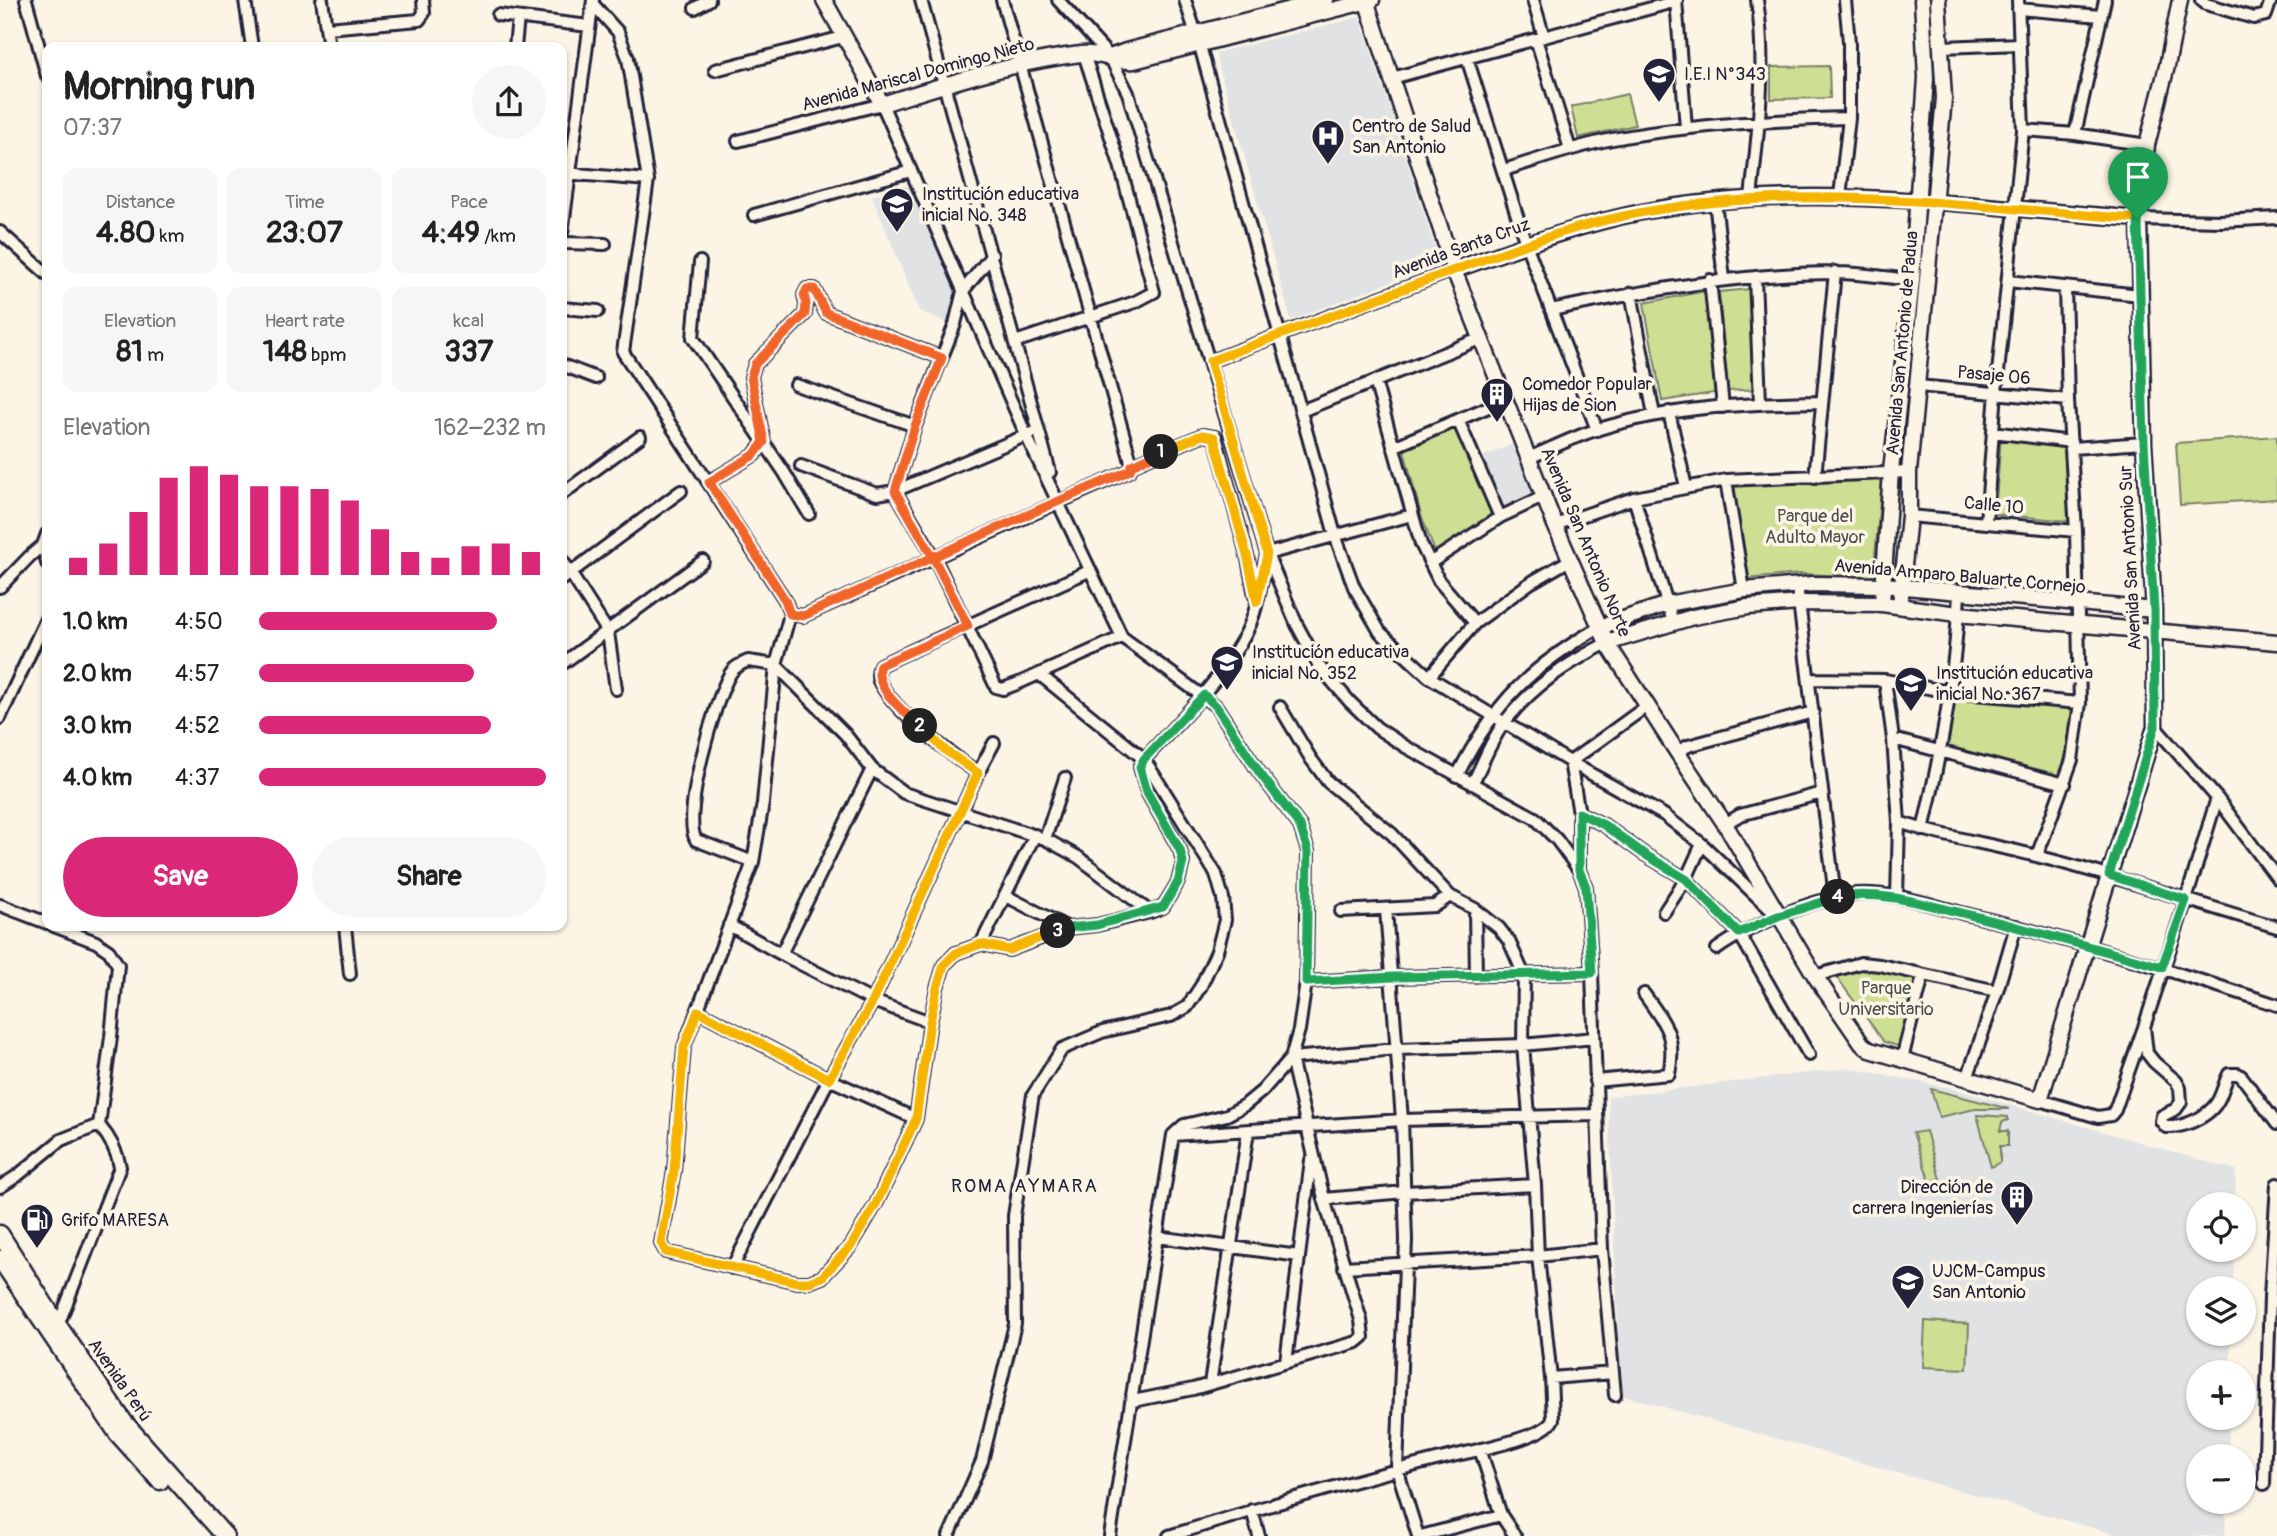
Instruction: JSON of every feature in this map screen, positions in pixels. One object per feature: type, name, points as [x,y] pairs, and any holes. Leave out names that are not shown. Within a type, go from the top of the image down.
[{"type":"main road","name":"Avenida Perú","points":[[0,1234],[53,1330],[118,1434],[211,1536]]},
{"type":"main road","name":"Avenida Perú","points":[[0,1259],[124,1422],[225,1536]]},
{"type":"street","points":[[26,0],[42,58]]},
{"type":"street","points":[[245,0],[252,42]]},
{"type":"street","points":[[322,0],[328,42]]},
{"type":"street","points":[[327,28],[419,20],[424,13],[423,0]]},
{"type":"street","points":[[695,8],[709,0]]},
{"type":"street","points":[[824,0],[882,104],[1026,435],[1122,637],[1216,706],[1259,772],[1300,826],[1308,851],[1306,982],[1299,1030],[1291,1058],[1262,1091],[1245,1105],[1227,1115],[1184,1125],[1173,1135],[1110,1536]]},
{"type":"street","points":[[921,0],[1058,501]]},
{"type":"street","points":[[1002,0],[1132,465]]},
{"type":"street","points":[[1058,0],[1110,57],[1128,93],[1267,554],[1297,625],[1314,656],[1350,702],[1377,728],[1457,776],[1535,818],[1557,840],[1579,870],[1586,887],[1592,973],[1602,1249],[1615,1395]]},
{"type":"street","points":[[1185,0],[1335,535],[1354,587],[1380,632],[1429,677],[1664,815],[1702,844],[1778,916]]},
{"type":"street","name":"Avenida Mariscal Domingo Nieto","points":[[1198,40],[1326,0]]},
{"type":"street","name":"Avenida Mariscal Domingo Nieto","points":[[738,141],[1019,65],[1084,54],[1110,57],[1126,51],[1198,40],[1368,0]]},
{"type":"street","name":"Avenida San Antonio Norte","points":[[1368,0],[1454,270],[1555,525],[1607,643],[1725,824],[1815,976],[1862,1045],[1902,1059]]},
{"type":"street","points":[[1533,0],[1540,38],[1570,149]]},
{"type":"street","points":[[1392,78],[1677,0],[1686,128]]},
{"type":"street","points":[[1751,198],[1760,120],[1762,72],[1761,26],[1757,0]]},
{"type":"street","points":[[1840,196],[1849,118],[1849,42],[1845,0]]},
{"type":"street","name":"Avenida San Antonio de Padua","points":[[1882,604],[1891,471],[1912,280],[1926,78],[1922,0]]},
{"type":"street","name":"Avenida San Antonio de Padua","points":[[1900,605],[1909,516],[1909,472],[1944,98],[1938,0]]},
{"type":"street","points":[[2075,134],[2105,0]]},
{"type":"street","name":"Avenida San Antonio Sur","points":[[2040,1100],[2155,727],[2154,610],[2144,443],[2138,219],[2147,145],[2167,66],[2179,0]]},
{"type":"street","points":[[2201,0],[2206,4],[2254,18],[2266,15],[2271,0]]},
{"type":"street","points":[[567,162],[593,2]]},
{"type":"street","points":[[593,2],[618,32],[628,58],[648,180],[623,352],[785,600],[790,614],[776,665],[763,803],[753,862],[684,1047],[674,1171],[661,1243],[666,1252],[797,1282],[809,1282],[822,1277],[851,1246],[876,1204],[916,1119],[930,1022],[944,965],[956,953],[981,944],[1009,950],[1068,928],[1097,925],[1163,907],[1178,882],[1183,862],[1180,850],[1147,792],[1140,767],[1144,759],[1204,695],[1245,636],[1257,602],[1267,554]]},
{"type":"street","points":[[1986,522],[1996,392],[2023,130],[2018,4],[2101,16]]},
{"type":"street","points":[[498,15],[589,26]]},
{"type":"street","points":[[516,42],[518,18]]},
{"type":"street","points":[[715,70],[843,37]]},
{"type":"street","points":[[1942,47],[2020,44]]},
{"type":"street","points":[[1015,342],[1091,318],[1154,292],[1121,165],[1084,54]]},
{"type":"street","points":[[1467,58],[1526,244],[1597,430]]},
{"type":"street","points":[[1504,170],[1570,149],[1686,128],[1760,120],[1849,118]]},
{"type":"street","points":[[2023,130],[2075,134],[2147,145]]},
{"type":"street","points":[[754,215],[911,171]]},
{"type":"street","points":[[567,174],[648,180]]},
{"type":"street","name":"Avenida Santa Cruz","points":[[1210,361],[1279,333],[1526,244],[1643,212],[1716,201],[1840,196],[1933,201],[2138,219],[2221,221],[2277,218]]},
{"type":"street","points":[[1716,201],[1724,279]]},
{"type":"street","points":[[0,232],[42,270]]},
{"type":"street","points":[[567,243],[605,244]]},
{"type":"street","points":[[992,255],[963,291],[955,324],[915,426],[895,491],[933,557],[996,687],[1003,689],[1122,637]]},
{"type":"street","points":[[700,262],[693,338],[764,442],[808,514]]},
{"type":"street","points":[[1551,310],[1710,280],[1835,272],[1912,280]]},
{"type":"street","points":[[1815,477],[1835,272]]},
{"type":"street","points":[[1755,277],[1760,403]]},
{"type":"street","points":[[1710,280],[1723,407]]},
{"type":"street","points":[[2008,281],[2140,295]]},
{"type":"street","points":[[2037,856],[2072,760],[2080,703],[2079,605],[2065,288]]},
{"type":"street","points":[[709,482],[754,455],[764,442],[751,377],[755,364],[805,314],[804,295],[807,289],[814,289],[826,313],[942,358]]},
{"type":"street","points":[[1632,293],[1654,415]]},
{"type":"street","points":[[567,308],[598,311]]},
{"type":"street","points":[[1301,411],[1482,338]]},
{"type":"street","points":[[567,367],[596,378]]},
{"type":"street","points":[[1375,381],[1421,544],[1439,581],[1475,624]]},
{"type":"street","points":[[796,385],[915,426]]},
{"type":"street","name":"Pasaje 06","points":[[1918,386],[2068,400]]},
{"type":"street","points":[[1393,447],[1505,400]]},
{"type":"street","points":[[1529,458],[1597,430],[1669,412],[1760,403],[1822,402]]},
{"type":"street","points":[[1669,412],[1686,487]]},
{"type":"street","points":[[1458,420],[1500,517]]},
{"type":"street","points":[[801,466],[877,494],[895,491],[1038,430]]},
{"type":"street","points":[[1993,432],[2071,445],[2144,443]]},
{"type":"street","points":[[790,614],[803,616],[1122,474],[1130,470],[1132,465],[1202,435],[1214,437],[1248,559],[1257,602]]},
{"type":"street","points":[[567,490],[640,437]]},
{"type":"street","points":[[1555,525],[1634,498],[1726,480],[1909,472]]},
{"type":"street","points":[[1726,480],[1744,590]]},
{"type":"street","points":[[567,575],[681,491]]},
{"type":"street","points":[[1430,563],[1500,517],[1545,496]]},
{"type":"street","points":[[1634,498],[1672,622]]},
{"type":"street","points":[[1267,554],[1412,515]]},
{"type":"street","name":"Calle 10","points":[[1909,516],[2076,531]]},
{"type":"street","points":[[0,587],[42,543]]},
{"type":"street","points":[[1429,677],[1475,624],[1530,583],[1570,559]]},
{"type":"street","points":[[567,661],[703,561]]},
{"type":"street","points":[[978,773],[946,751],[895,703],[878,680],[880,665],[1089,571]]},
{"type":"street","points":[[567,577],[608,632],[616,689]]},
{"type":"street","points":[[1797,585],[1835,897]]},
{"type":"street","name":"Avenida Amparo Baluarte Cornejo","points":[[1457,776],[1472,746],[1492,716],[1535,671],[1562,649],[1600,627],[1667,604],[1744,590],[1797,585],[1884,585],[2154,610]]},
{"type":"street","points":[[1923,830],[1941,752],[1950,692],[1959,593]]},
{"type":"street","name":"Avenida Amparo Baluarte Cornejo","points":[[1472,784],[1504,723],[1537,687],[1571,661],[1607,643],[1672,622],[1748,607],[1800,603],[1900,605],[1958,614],[2277,642]]},
{"type":"street","points":[[0,718],[42,628]]},
{"type":"street","points":[[753,862],[696,840],[692,828],[696,782],[708,732],[731,673],[748,661],[776,665],[845,734],[872,769],[904,793],[1040,837],[1078,857],[1150,912]]},
{"type":"street","points":[[949,1536],[982,1461],[1015,1324],[1014,1216],[1033,1095],[1062,1049],[1102,1032],[1171,1016],[1187,1007],[1212,963],[1225,920],[1223,898],[1216,874],[1144,759],[1039,674]]},
{"type":"street","points":[[1809,679],[1885,680],[1950,692],[2080,703]]},
{"type":"street","points":[[1885,680],[1893,739],[1899,822],[1897,897]]},
{"type":"street","points":[[1570,762],[1647,706]]},
{"type":"street","points":[[1169,1536],[1397,1469],[1541,1432],[1551,1424],[1552,1378],[1538,1256],[1523,1045],[1524,975],[1510,941],[1499,928],[1475,909],[1450,896],[1392,834],[1328,782],[1280,708]]},
{"type":"street","points":[[1677,752],[1688,746],[1813,712]]},
{"type":"street","points":[[2155,727],[2217,798],[2277,878]]},
{"type":"street","points":[[1893,739],[2065,784]]},
{"type":"street","points":[[732,1268],[829,1079],[873,1001],[994,743]]},
{"type":"street","points":[[1570,762],[1579,813],[1579,870]]},
{"type":"street","points":[[781,954],[872,769]]},
{"type":"street","points":[[981,944],[1040,837],[1065,778]]},
{"type":"street","points":[[1725,824],[1740,814],[1822,793]]},
{"type":"street","points":[[1923,976],[1902,1059],[2098,1117],[2111,1115],[2144,1027],[2217,798]]},
{"type":"street","points":[[1579,813],[1604,825],[1644,854],[1686,879],[1739,933],[1809,1055]]},
{"type":"street","points":[[1899,822],[2109,875],[2277,927]]},
{"type":"street","points":[[1664,912],[1686,879],[1702,844]]},
{"type":"street","points":[[1717,949],[1739,933],[1778,916],[1835,897],[1857,894],[1897,897],[2089,946],[2277,1005]]},
{"type":"street","points":[[1006,895],[1068,928]]},
{"type":"street","points":[[1340,911],[1435,906],[1450,896]]},
{"type":"street","points":[[0,905],[42,921]]},
{"type":"street","points":[[1386,909],[1393,977],[1405,1192],[1406,1264],[1397,1469],[1420,1536],[1501,1515]]},
{"type":"street","points":[[1475,909],[1476,976]]},
{"type":"street","points":[[729,925],[873,1001],[930,1022]]},
{"type":"street","points":[[1967,1079],[2016,926]]},
{"type":"street","points":[[53,1330],[120,1167],[111,1139],[99,1125],[118,965],[109,951],[96,942],[67,931]]},
{"type":"street","points":[[346,931],[350,974]]},
{"type":"street","points":[[1815,976],[1861,963],[1997,991]]},
{"type":"street","points":[[1306,982],[1393,977],[1592,973]]},
{"type":"street","points":[[1595,1081],[1669,1074],[1673,1055],[1667,1027],[1644,994]]},
{"type":"street","points":[[698,1011],[829,1079],[916,1119]]},
{"type":"street","points":[[2144,1027],[2147,1053],[2180,1088],[2180,1102],[2176,1109],[2162,1116],[2161,1121],[2166,1127],[2180,1126],[2204,1114],[2216,1104],[2229,1074],[2235,1073],[2242,1077],[2277,1124]]},
{"type":"street","points":[[1291,1058],[1397,1049],[1523,1045],[1594,1038]]},
{"type":"street","points":[[1133,1401],[1210,1384],[1357,1342],[1363,1337],[1361,1320],[1324,1199],[1291,1058]]},
{"type":"street","points":[[1173,1135],[1402,1120],[1596,1115]]},
{"type":"street","points":[[0,1187],[61,1140],[99,1125]]},
{"type":"street","points":[[1210,1384],[1248,1131]]},
{"type":"street","points":[[1286,1362],[1312,1152]]},
{"type":"street","points":[[2263,1484],[2277,1184]]},
{"type":"street","points":[[1324,1199],[1535,1185]]},
{"type":"street","points":[[1157,1237],[1299,1256]]},
{"type":"street","points":[[1344,1267],[1538,1256],[1602,1249]]},
{"type":"street","points":[[1552,1378],[1613,1373]]},
{"type":"street","points":[[1480,1449],[1501,1515],[1515,1536]]},
{"type":"street","points":[[1252,1510],[1259,1536]]},
{"type":"shaded area","name":"Centro de Salud San Antonio","points":[[1360,17],[1440,263],[1291,320],[1215,53]]},
{"type":"shaded area","points":[[912,184],[960,303],[948,323],[919,311],[872,196]]},
{"type":"shaded area","points":[[1513,444],[1535,497],[1502,511],[1479,458]]},
{"type":"shaded area","name":"UJCM-Campus San Antonio","points":[[1849,1068],[1951,1088],[2236,1170],[2235,1192],[2186,1192],[2186,1262],[2234,1262],[2233,1276],[2186,1276],[2186,1346],[2231,1346],[2230,1360],[2186,1360],[2186,1430],[2229,1430],[2228,1444],[2186,1444],[2186,1514],[2226,1514],[2225,1536],[2121,1536],[1621,1395],[1608,1097]]},
{"type":"green space","points":[[1829,66],[1830,98],[1771,99],[1771,67]]},
{"type":"green space","points":[[1627,94],[1635,125],[1578,138],[1571,107]]},
{"type":"green space","points":[[1750,289],[1757,389],[1728,391],[1719,292]]},
{"type":"green space","points":[[1711,290],[1720,392],[1662,401],[1644,303]]},
{"type":"green space","points":[[1456,428],[1492,516],[1435,552],[1421,515],[1404,450]]},
{"type":"green space","points":[[2001,436],[2066,443],[2068,521],[1995,514]]},
{"type":"green space","points":[[2277,436],[2277,499],[2180,505],[2176,443]]},
{"type":"green space","name":"Parque del Adulto Mayor","points":[[1814,478],[1882,480],[1873,577],[1801,574],[1745,579],[1734,484]]},
{"type":"green space","points":[[1955,694],[2076,702],[2059,780],[1948,749]]},
{"type":"green space","name":"Parque Universitario","points":[[1859,965],[1919,979],[1901,1047],[1884,1042],[1833,972]]},
{"type":"green space","points":[[1931,1089],[2009,1109],[1975,1109],[1939,1117]]},
{"type":"green space","points":[[1977,1115],[2008,1117],[2008,1120],[2002,1122],[2000,1131],[2008,1131],[2008,1146],[2000,1146],[2000,1162],[1991,1167]]},
{"type":"green space","points":[[1926,1131],[1940,1179],[1930,1182],[1913,1133]]},
{"type":"green space","points":[[1925,1321],[1969,1324],[1967,1369],[1923,1367]]},
{"type":"place","name":"I.E.I N°343","points":[[1659,104]]},
{"type":"place","name":"Centro de Salud San Antonio","points":[[1328,166]]},
{"type":"place","name":"Institución educativa inicial No. 348","points":[[897,234]]},
{"type":"place","name":"Comedor Popular Hijas de Sion","points":[[1497,424]]},
{"type":"place","name":"Institución educativa inicial No. 352","points":[[1227,692]]},
{"type":"place","name":"Institución educativa inicial No. 367","points":[[1911,713]]},
{"type":"place","name":"Dirección de carrera Ingenierías","points":[[2017,1227]]},
{"type":"place","name":"Grifo MARESA","points":[[37,1250]]},
{"type":"place","name":"UJCM-Campus San Antonio","points":[[1908,1311]]},
{"type":"district","name":"ROMA AYMARA","points":[[1025,1185]]},
{"type":"route","points":[[2138,219],[1933,201],[1840,196],[1751,198],[1643,212],[1526,244],[1279,333],[1210,361],[1267,554],[1257,602],[1248,559],[1214,437],[1207,434],[1132,465],[1130,470],[1122,474],[1058,501],[933,557],[803,616],[790,614],[785,600],[709,482],[754,455],[764,442],[751,377],[755,364],[805,314],[804,295],[807,289],[814,289],[826,313],[942,358],[915,426],[895,491],[933,557],[968,626],[880,665],[877,672],[878,680],[895,703],[946,751],[978,773],[873,1001],[829,1079],[698,1011],[684,1047],[674,1171],[661,1243],[663,1248],[666,1252],[797,1282],[809,1282],[822,1277],[851,1246],[876,1204],[916,1119],[930,1022],[944,965],[956,953],[981,944],[1009,950],[1068,928],[1097,925],[1163,907],[1182,874],[1183,862],[1180,850],[1147,792],[1140,767],[1144,759],[1204,695],[1216,706],[1259,772],[1300,826],[1308,851],[1306,982],[1393,977],[1592,973],[1586,887],[1579,870],[1579,813],[1604,825],[1644,854],[1686,879],[1739,933],[1778,916],[1835,897],[1857,894],[1897,897],[2016,926],[2162,967],[2186,900],[2109,875],[2155,727],[2154,610],[2144,443],[2138,219]]}]
